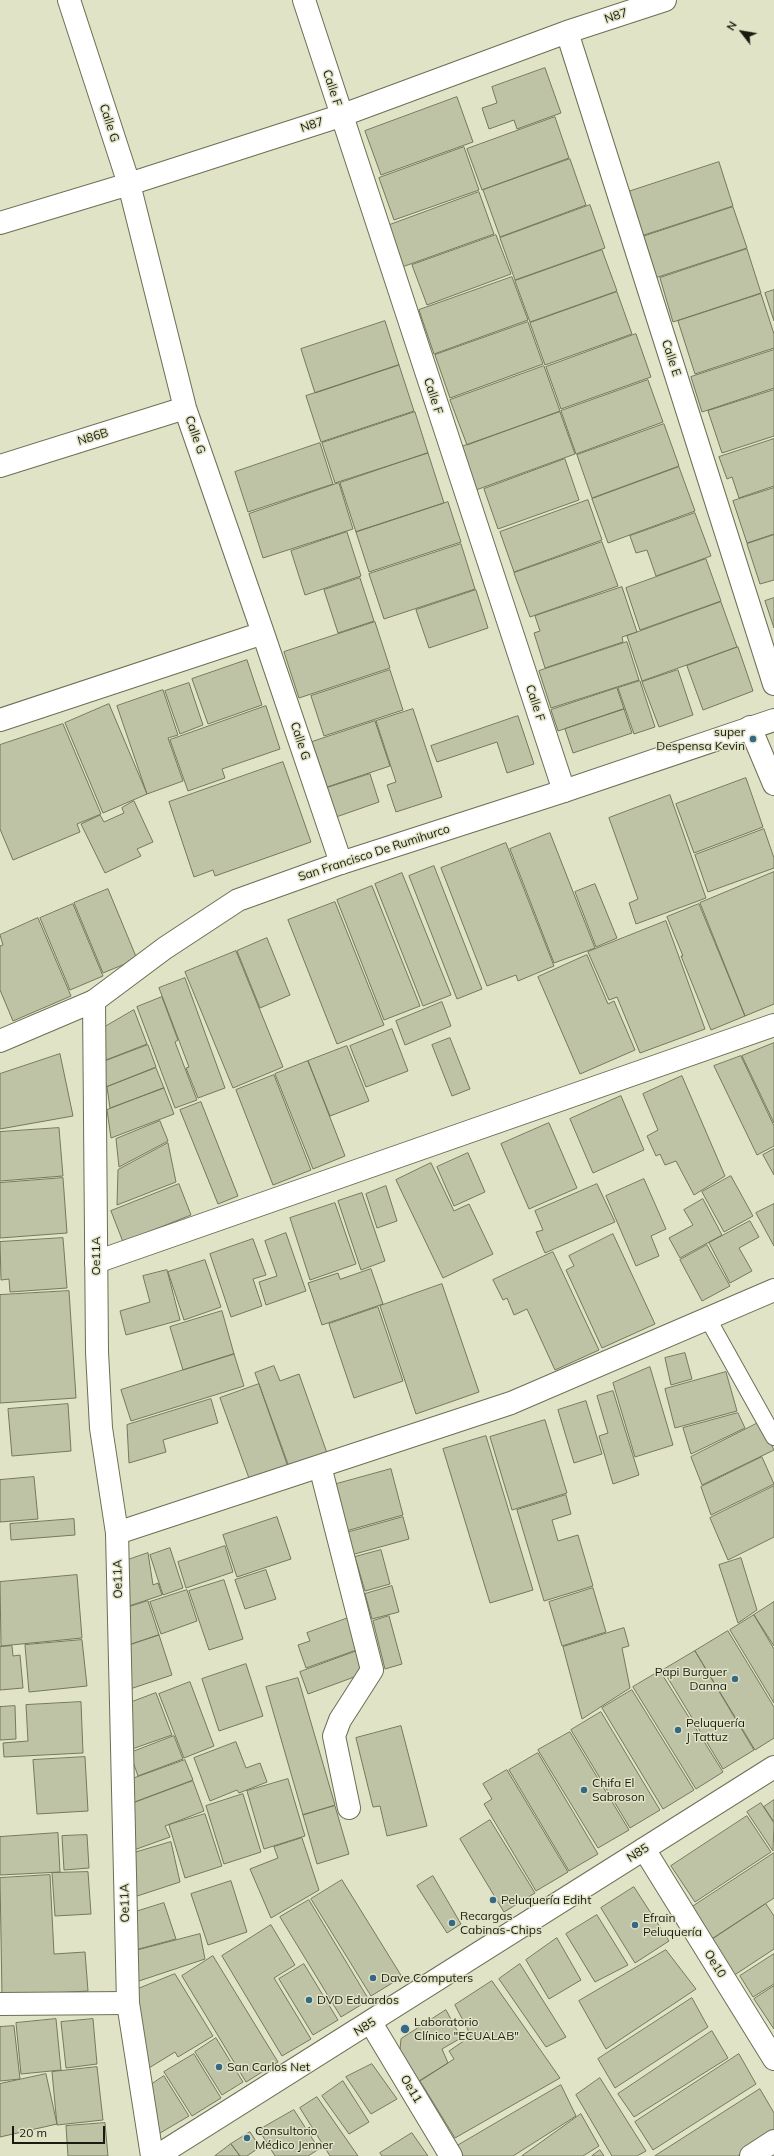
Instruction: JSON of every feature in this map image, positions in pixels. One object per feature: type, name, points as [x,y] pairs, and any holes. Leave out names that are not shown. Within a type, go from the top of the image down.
[{"type":"street","name":"Calle G","points":[[69,0],[129,184],[185,408],[263,633],[340,864]]},
{"type":"street","name":"Calle F","points":[[304,0],[340,116],[564,791]]},
{"type":"street","name":"N87","points":[[0,223],[129,184],[340,116],[567,32],[664,0]]},
{"type":"street","name":"Calle E","points":[[567,32],[774,684]]},
{"type":"street","name":"N86B","points":[[0,466],[185,408]]},
{"type":"street","points":[[0,720],[263,633]]},
{"type":"street","name":"San Francisco De Rumihurco","points":[[0,1041],[94,1002],[165,948],[238,900],[340,864],[564,791],[774,720]]},
{"type":"street","points":[[750,727],[774,784]]},
{"type":"street","name":"Oe11A","points":[[94,1002],[97,1352],[101,1428],[117,1533],[128,2003],[152,2156]]},
{"type":"street","points":[[96,1262],[774,1025]]},
{"type":"street","points":[[117,1533],[511,1403],[774,1290]]},
{"type":"street","points":[[320,1466],[372,1670],[340,1720],[334,1736],[349,1808]]},
{"type":"street","name":"N85","points":[[157,2156],[371,2023],[774,1767]]},
{"type":"street","name":"Oe10","points":[[644,1849],[774,2059]]},
{"type":"street","points":[[0,2004],[128,2003]]},
{"type":"street","name":"Oe11","points":[[371,2023],[451,2156]]},
{"type":"street","points":[[751,2156],[774,2141]]},
{"type":"lane","points":[[708,1319],[774,1437]]},
{"type":"building","points":[[545,68],[561,113],[517,129],[514,120],[489,129],[482,108],[497,103],[492,87]]},
{"type":"building","points":[[457,97],[473,142],[381,175],[365,131]]},
{"type":"building","points":[[555,117],[569,158],[482,190],[467,149]]},
{"type":"building","points":[[464,147],[479,190],[394,220],[379,178]]},
{"type":"building","points":[[570,159],[586,205],[500,237],[483,190]]},
{"type":"building","points":[[719,162],[733,206],[641,236],[628,192]]},
{"type":"building","points":[[479,192],[494,234],[402,267],[387,226]]},
{"type":"building","points":[[590,205],[605,248],[515,280],[500,238]]},
{"type":"building","points":[[733,207],[747,248],[655,278],[642,237]]},
{"type":"building","points":[[496,235],[511,274],[427,305],[412,265]]},
{"type":"building","points":[[747,249],[761,293],[673,322],[660,278]]},
{"type":"building","points":[[602,250],[617,291],[530,322],[515,281]]},
{"type":"building","points":[[512,277],[528,320],[434,354],[419,310]]},
{"type":"building","points":[[774,290],[774,321],[765,293]]},
{"type":"building","points":[[617,292],[632,334],[545,365],[530,323]]},
{"type":"building","points":[[761,294],[774,334],[774,348],[695,374],[678,321]]},
{"type":"building","points":[[385,321],[399,365],[315,393],[301,349]]},
{"type":"building","points":[[528,322],[543,364],[450,398],[435,355]]},
{"type":"building","points":[[636,334],[651,377],[561,409],[546,367]]},
{"type":"building","points":[[774,350],[774,388],[702,412],[691,377]]},
{"type":"building","points":[[399,365],[414,411],[321,442],[306,396]]},
{"type":"building","points":[[544,366],[560,411],[467,445],[450,400]]},
{"type":"building","points":[[648,380],[663,422],[576,454],[561,411]]},
{"type":"building","points":[[774,390],[774,436],[722,453],[708,411]]},
{"type":"building","points":[[415,412],[428,453],[335,483],[322,443]]},
{"type":"building","points":[[560,412],[575,454],[476,490],[461,447]]},
{"type":"building","points":[[664,424],[679,466],[592,498],[577,455]]},
{"type":"building","points":[[774,439],[774,486],[739,498],[732,477],[727,479],[719,457]]},
{"type":"building","points":[[320,443],[333,484],[248,512],[235,472]]},
{"type":"building","points":[[428,453],[444,503],[356,532],[340,483]]},
{"type":"building","points":[[565,459],[579,500],[498,529],[484,489]]},
{"type":"building","points":[[679,467],[695,511],[608,543],[592,499]]},
{"type":"building","points":[[339,483],[353,529],[263,558],[249,514]]},
{"type":"building","points":[[774,488],[774,534],[747,543],[733,501]]},
{"type":"building","points":[[588,500],[602,540],[514,572],[500,532]]},
{"type":"building","points":[[448,502],[461,542],[369,572],[356,532]]},
{"type":"building","points":[[695,513],[711,556],[656,576],[647,550],[636,553],[630,536]]},
{"type":"building","points":[[347,532],[361,576],[305,595],[291,551]]},
{"type":"building","points":[[774,535],[774,580],[760,584],[747,544]]},
{"type":"building","points":[[602,542],[618,586],[530,617],[514,573]]},
{"type":"building","points":[[461,544],[475,589],[384,619],[369,574]]},
{"type":"building","points":[[706,559],[721,601],[640,630],[626,588]]},
{"type":"building","points":[[360,578],[374,621],[338,633],[324,590]]},
{"type":"building","points":[[622,587],[637,632],[622,637],[623,642],[545,668],[534,633],[540,631],[535,616]]},
{"type":"building","points":[[476,590],[488,628],[429,648],[416,610]]},
{"type":"building","points":[[774,598],[774,628],[765,601]]},
{"type":"building","points":[[721,602],[737,647],[642,681],[627,636]]},
{"type":"building","points":[[375,622],[390,668],[299,698],[284,652]]},
{"type":"building","points":[[627,642],[639,680],[551,708],[539,671]]},
{"type":"building","points":[[738,647],[753,691],[703,710],[687,666]]},
{"type":"building","points":[[247,660],[262,705],[208,724],[192,679]]},
{"type":"building","points":[[390,670],[403,710],[324,736],[311,696]]},
{"type":"building","points":[[678,670],[693,715],[659,727],[642,682]]},
{"type":"building","points":[[640,681],[655,727],[634,734],[618,688]]},
{"type":"building","points":[[189,683],[203,725],[180,734],[165,691]]},
{"type":"building","points":[[617,688],[624,709],[558,731],[551,710]]},
{"type":"building","points":[[163,690],[178,735],[168,738],[183,781],[147,794],[117,706]]},
{"type":"building","points":[[109,704],[147,794],[103,813],[65,723]]},
{"type":"building","points":[[266,706],[280,749],[222,769],[225,778],[188,791],[170,740]]},
{"type":"building","points":[[413,709],[442,797],[396,812],[387,785],[396,782],[376,721]]},
{"type":"building","points":[[624,709],[632,733],[573,753],[565,729]]},
{"type":"building","points":[[518,716],[534,764],[507,773],[497,742],[437,762],[431,746]]},
{"type":"building","points":[[375,721],[390,766],[327,787],[312,742]]},
{"type":"building","points":[[63,724],[101,814],[77,824],[80,832],[13,860],[0,829],[0,745]]},
{"type":"building","points":[[283,762],[311,842],[215,876],[213,870],[194,877],[169,802]]},
{"type":"building","points":[[370,774],[379,802],[336,817],[327,788]]},
{"type":"building","points":[[746,778],[763,827],[694,853],[676,804]]},
{"type":"building","points":[[670,795],[706,898],[636,924],[629,903],[638,899],[609,818]]},
{"type":"building","points":[[134,801],[153,842],[137,849],[141,856],[105,873],[81,824],[100,815],[104,822],[124,813],[122,808]]},
{"type":"building","points":[[764,829],[774,858],[774,868],[708,892],[695,855]]},
{"type":"building","points":[[550,833],[595,948],[554,963],[510,849]]},
{"type":"building","points":[[506,843],[554,966],[518,981],[516,975],[487,986],[441,868]]},
{"type":"building","points":[[434,866],[482,989],[457,999],[409,876]]},
{"type":"building","points":[[774,872],[774,1004],[745,1016],[700,903]]},
{"type":"building","points":[[402,873],[451,995],[423,1006],[375,884]]},
{"type":"building","points":[[595,884],[617,938],[596,947],[575,892]]},
{"type":"building","points":[[372,886],[420,1006],[384,1020],[337,900]]},
{"type":"building","points":[[108,889],[137,959],[103,973],[74,903]]},
{"type":"building","points":[[335,902],[384,1025],[337,1044],[288,920]]},
{"type":"building","points":[[73,904],[103,976],[70,990],[40,918]]},
{"type":"building","points":[[699,904],[745,1016],[711,1030],[667,917]]},
{"type":"building","points":[[38,918],[71,996],[13,1021],[0,990],[0,946],[3,945],[0,935]]},
{"type":"building","points":[[666,921],[705,1029],[640,1053],[617,997],[609,1000],[588,952]]},
{"type":"building","points":[[267,938],[290,995],[260,1008],[237,951]]},
{"type":"building","points":[[236,951],[283,1067],[233,1088],[185,972]]},
{"type":"building","points":[[587,955],[608,1004],[614,1001],[635,1050],[580,1074],[538,977]]},
{"type":"building","points":[[185,978],[225,1088],[198,1098],[186,1068],[189,1067],[159,988]]},
{"type":"building","points":[[162,997],[178,1040],[175,1042],[197,1100],[175,1108],[137,1007]]},
{"type":"building","points":[[442,1002],[451,1026],[405,1045],[396,1021]]},
{"type":"building","points":[[134,1010],[147,1044],[106,1060],[103,1028]]},
{"type":"building","points":[[392,1029],[408,1071],[366,1087],[350,1046]]},
{"type":"building","points":[[450,1038],[470,1089],[452,1096],[432,1045]]},
{"type":"building","points":[[774,1043],[774,1123],[742,1056]]},
{"type":"building","points":[[148,1045],[156,1067],[106,1087],[103,1062]]},
{"type":"building","points":[[347,1046],[369,1101],[330,1116],[308,1061]]},
{"type":"building","points":[[60,1054],[73,1116],[0,1129],[0,1074]]},
{"type":"building","points":[[741,1056],[774,1126],[774,1146],[757,1155],[714,1066]]},
{"type":"building","points":[[308,1061],[345,1156],[313,1169],[275,1074]]},
{"type":"building","points":[[156,1068],[164,1088],[110,1108],[107,1087]]},
{"type":"building","points":[[274,1075],[311,1170],[273,1185],[236,1090]]},
{"type":"building","points":[[682,1076],[725,1176],[694,1195],[676,1161],[665,1165],[660,1154],[656,1156],[647,1136],[658,1130],[643,1094]]},
{"type":"building","points":[[164,1088],[174,1114],[111,1138],[107,1110]]},
{"type":"building","points":[[621,1096],[644,1150],[593,1173],[570,1119]]},
{"type":"building","points":[[201,1102],[238,1196],[218,1204],[180,1110]]},
{"type":"building","points":[[160,1121],[168,1141],[119,1167],[116,1139]]},
{"type":"building","points":[[549,1123],[577,1188],[529,1209],[501,1144]]},
{"type":"building","points":[[59,1128],[63,1176],[0,1181],[0,1132]]},
{"type":"building","points":[[168,1143],[176,1182],[117,1205],[118,1170]]},
{"type":"building","points":[[774,1149],[774,1175],[763,1155]]},
{"type":"building","points":[[468,1153],[485,1192],[454,1206],[437,1167]]},
{"type":"building","points":[[431,1163],[454,1211],[469,1204],[493,1254],[443,1278],[396,1180]]},
{"type":"building","points":[[731,1176],[753,1216],[724,1232],[702,1192]]},
{"type":"building","points":[[63,1178],[67,1233],[0,1238],[0,1183]]},
{"type":"building","points":[[644,1179],[666,1229],[651,1236],[659,1256],[636,1266],[606,1196]]},
{"type":"building","points":[[179,1184],[191,1215],[123,1242],[111,1211]]},
{"type":"building","points":[[597,1184],[615,1222],[545,1253],[536,1232],[543,1230],[535,1211]]},
{"type":"building","points":[[386,1186],[397,1221],[377,1228],[366,1194]]},
{"type":"building","points":[[362,1193],[385,1261],[361,1270],[338,1201]]},
{"type":"building","points":[[703,1199],[722,1235],[680,1258],[669,1238],[693,1225],[684,1210]]},
{"type":"building","points":[[335,1203],[356,1264],[310,1280],[290,1218]]},
{"type":"building","points":[[774,1204],[774,1246],[756,1213]]},
{"type":"building","points":[[750,1221],[759,1237],[739,1248],[752,1271],[730,1283],[709,1243]]},
{"type":"building","points":[[286,1233],[306,1291],[266,1305],[259,1282],[277,1276],[265,1241]]},
{"type":"building","points":[[613,1234],[655,1324],[602,1348],[566,1270],[574,1266],[569,1256]]},
{"type":"building","points":[[63,1238],[67,1288],[10,1292],[9,1279],[1,1280],[0,1242]]},
{"type":"building","points":[[253,1239],[266,1275],[253,1279],[262,1306],[231,1317],[210,1254]]},
{"type":"building","points":[[707,1245],[730,1286],[702,1301],[680,1260]]},
{"type":"building","points":[[553,1252],[599,1350],[555,1370],[527,1309],[514,1315],[507,1298],[503,1300],[493,1280]]},
{"type":"building","points":[[205,1260],[221,1307],[184,1320],[168,1272]]},
{"type":"building","points":[[371,1269],[383,1304],[322,1325],[308,1283],[338,1273],[340,1279]]},
{"type":"building","points":[[167,1270],[180,1320],[126,1335],[120,1311],[150,1302],[143,1276]]},
{"type":"building","points":[[442,1284],[479,1392],[416,1414],[380,1306]]},
{"type":"building","points":[[69,1291],[76,1398],[0,1403],[0,1295]]},
{"type":"building","points":[[378,1307],[403,1381],[354,1398],[329,1324]]},
{"type":"building","points":[[222,1311],[234,1354],[183,1370],[170,1327]]},
{"type":"building","points":[[685,1353],[692,1379],[671,1385],[665,1358]]},
{"type":"building","points":[[234,1354],[244,1386],[131,1421],[121,1390]]},
{"type":"building","points":[[274,1366],[280,1381],[299,1374],[327,1453],[289,1467],[255,1373]]},
{"type":"building","points":[[650,1367],[673,1445],[635,1457],[613,1383]]},
{"type":"building","points":[[726,1372],[737,1411],[675,1428],[665,1389]]},
{"type":"building","points":[[259,1384],[288,1467],[250,1481],[220,1398]]},
{"type":"building","points":[[613,1391],[639,1475],[613,1484],[599,1436],[608,1433],[597,1396]]},
{"type":"building","points":[[211,1399],[218,1423],[163,1440],[166,1452],[129,1463],[127,1425]]},
{"type":"building","points":[[586,1401],[602,1454],[574,1463],[558,1410]]},
{"type":"building","points":[[68,1404],[71,1451],[12,1456],[8,1409]]},
{"type":"building","points":[[738,1413],[745,1428],[691,1454],[683,1428]]},
{"type":"building","points":[[545,1420],[567,1493],[512,1510],[490,1437]]},
{"type":"building","points":[[760,1422],[774,1450],[702,1485],[691,1457]]},
{"type":"building","points":[[486,1436],[533,1590],[490,1603],[443,1449]]},
{"type":"building","points":[[762,1457],[774,1484],[711,1515],[701,1487]]},
{"type":"building","points":[[391,1469],[403,1515],[346,1531],[333,1485]]},
{"type":"building","points":[[34,1477],[38,1519],[0,1522],[0,1480]]},
{"type":"building","points":[[774,1486],[774,1537],[728,1560],[710,1518]]},
{"type":"building","points":[[566,1495],[571,1514],[552,1520],[558,1541],[578,1535],[593,1586],[544,1601],[517,1510]]},
{"type":"building","points":[[277,1517],[291,1559],[237,1577],[223,1535]]},
{"type":"building","points":[[403,1517],[409,1539],[351,1555],[346,1533]]},
{"type":"building","points":[[74,1519],[75,1535],[11,1540],[10,1524]]},
{"type":"building","points":[[225,1546],[233,1572],[186,1588],[178,1562]]},
{"type":"building","points":[[170,1548],[183,1588],[163,1595],[150,1555]]},
{"type":"building","points":[[381,1550],[390,1584],[365,1591],[355,1557]]},
{"type":"building","points":[[148,1553],[153,1585],[158,1583],[162,1595],[123,1608],[122,1562]]},
{"type":"building","points":[[741,1558],[757,1610],[738,1623],[719,1565]]},
{"type":"building","points":[[266,1570],[276,1599],[245,1609],[235,1580]]},
{"type":"building","points":[[77,1575],[82,1638],[1,1646],[0,1582]]},
{"type":"building","points":[[224,1580],[243,1639],[209,1650],[189,1591]]},
{"type":"building","points":[[392,1586],[399,1612],[372,1619],[365,1594]]},
{"type":"building","points":[[593,1588],[606,1632],[562,1646],[549,1602]]},
{"type":"building","points":[[187,1590],[197,1621],[161,1634],[150,1602]]},
{"type":"building","points":[[148,1601],[159,1635],[125,1646],[123,1609]]},
{"type":"building","points":[[774,1602],[774,1646],[754,1615]]},
{"type":"building","points":[[754,1615],[774,1649],[774,1703],[730,1630]]},
{"type":"building","points":[[389,1616],[402,1664],[385,1669],[373,1621]]},
{"type":"building","points":[[351,1617],[362,1648],[306,1668],[298,1645],[310,1641],[307,1633]]},
{"type":"building","points":[[624,1628],[629,1646],[622,1648],[630,1688],[582,1719],[563,1647]]},
{"type":"building","name":"Papi Burguer Danna","points":[[728,1631],[774,1707],[774,1738],[755,1750],[695,1651]]},
{"type":"building","points":[[159,1635],[172,1675],[127,1690],[125,1647]]},
{"type":"building","points":[[82,1640],[87,1686],[29,1692],[25,1645]]},
{"type":"building","points":[[12,1646],[13,1656],[20,1655],[23,1688],[0,1690],[0,1647]]},
{"type":"building","points":[[357,1651],[365,1673],[308,1694],[300,1672]]},
{"type":"building","points":[[695,1651],[754,1750],[723,1769],[663,1670]]},
{"type":"building","points":[[246,1664],[263,1716],[219,1731],[202,1679]]},
{"type":"building","name":"Peluquería J Tattuz","points":[[660,1671],[723,1772],[696,1789],[633,1687]]},
{"type":"building","points":[[298,1678],[335,1805],[303,1815],[266,1687]]},
{"type":"building","points":[[190,1682],[214,1746],[184,1758],[159,1694]]},
{"type":"building","points":[[632,1690],[694,1790],[663,1809],[602,1708]]},
{"type":"building","points":[[156,1693],[172,1735],[132,1749],[132,1702]]},
{"type":"building","points":[[81,1702],[83,1753],[4,1757],[3,1743],[28,1741],[26,1705]]},
{"type":"building","points":[[15,1706],[16,1739],[0,1740],[0,1707]]},
{"type":"building","points":[[601,1712],[660,1810],[630,1828],[571,1730]]},
{"type":"building","points":[[401,1726],[427,1826],[387,1836],[380,1806],[373,1807],[356,1738]]},
{"type":"building","name":"Chifa El Sabroson","points":[[570,1732],[629,1830],[598,1848],[538,1750]]},
{"type":"building","points":[[174,1736],[183,1759],[138,1776],[130,1753]]},
{"type":"building","points":[[236,1742],[246,1768],[260,1763],[267,1782],[239,1793],[237,1790],[210,1801],[194,1758]]},
{"type":"building","points":[[538,1753],[598,1854],[569,1871],[509,1770]]},
{"type":"building","points":[[85,1757],[88,1811],[37,1814],[33,1760]]},
{"type":"building","points":[[185,1760],[193,1780],[132,1803],[132,1779]]},
{"type":"building","points":[[507,1770],[568,1872],[536,1891],[484,1804],[492,1799],[483,1784]]},
{"type":"building","points":[[288,1779],[305,1836],[264,1849],[247,1791]]},
{"type":"building","points":[[193,1781],[204,1811],[165,1826],[170,1837],[134,1850],[131,1804]]},
{"type":"building","points":[[243,1794],[261,1852],[224,1864],[206,1806]]},
{"type":"building","points":[[774,1800],[774,1822],[764,1807]]},
{"type":"building","points":[[761,1803],[774,1823],[773,1851],[747,1812]]},
{"type":"building","points":[[335,1806],[349,1854],[317,1864],[303,1815]]},
{"type":"building","points":[[205,1814],[222,1866],[185,1878],[169,1825]]},
{"type":"building","points":[[747,1816],[771,1852],[695,1902],[671,1866]]},
{"type":"building","points":[[490,1820],[535,1893],[504,1912],[460,1839]]},
{"type":"building","points":[[58,1833],[60,1872],[0,1875],[0,1837]]},
{"type":"building","points":[[87,1835],[89,1868],[64,1870],[62,1836]]},
{"type":"building","points":[[302,1838],[319,1890],[271,1918],[250,1869],[278,1858],[274,1847]]},
{"type":"building","points":[[171,1842],[180,1882],[128,1899],[127,1855]]},
{"type":"building","points":[[774,1853],[774,1898],[707,1942],[686,1911]]},
{"type":"building","points":[[88,1872],[91,1914],[55,1916],[52,1873]]},
{"type":"building","points":[[50,1875],[54,1954],[85,1952],[88,1991],[2,1996],[0,1878]]},
{"type":"building","points":[[433,1876],[461,1924],[447,1933],[417,1886]]},
{"type":"building","points":[[342,1880],[402,1977],[371,1996],[311,1899]]},
{"type":"building","points":[[231,1881],[247,1932],[208,1945],[191,1894]]},
{"type":"building","name":"Efrain Peluquería","points":[[634,1887],[669,1941],[635,1963],[601,1908]]},
{"type":"building","points":[[309,1900],[369,2000],[341,2017],[280,1917]]},
{"type":"building","points":[[164,1903],[176,1939],[135,1950],[132,1913]]},
{"type":"building","points":[[766,1904],[774,1916],[774,1949],[733,1976],[710,1941]]},
{"type":"building","points":[[597,1915],[628,1965],[595,1982],[566,1934]]},
{"type":"building","points":[[271,1925],[295,1965],[274,1978],[311,2039],[282,2056],[222,1956]]},
{"type":"building","points":[[200,1934],[205,1959],[136,1982],[135,1951]]},
{"type":"building","points":[[557,1938],[581,1980],[549,1999],[526,1960]]},
{"type":"building","points":[[666,1950],[696,1989],[606,2049],[579,2001]]},
{"type":"building","points":[[774,1954],[774,1984],[753,1997],[740,1976]]},
{"type":"building","points":[[213,1956],[278,2062],[246,2082],[182,1976]]},
{"type":"building","name":"DVD Eduardos","points":[[304,1964],[338,2020],[313,2035],[279,1979]]},
{"type":"building","points":[[520,1964],[566,2037],[546,2047],[499,1979]]},
{"type":"building","points":[[175,1974],[213,2036],[178,2057],[175,2052],[144,2071],[133,1991]]},
{"type":"building","points":[[492,1981],[560,2078],[455,2138],[420,2081],[454,2059],[449,2051],[471,2036],[455,2005]]},
{"type":"building","points":[[774,1986],[774,2029],[754,1999]]},
{"type":"building","points":[[692,1998],[708,2027],[615,2088],[598,2059]]},
{"type":"building","points":[[446,2010],[461,2038],[442,2049],[448,2063],[414,2084],[399,2060],[401,2039]]},
{"type":"building","points":[[56,2019],[61,2070],[21,2074],[16,2023]]},
{"type":"building","points":[[93,2019],[97,2064],[66,2068],[61,2022]]},
{"type":"building","points":[[14,2026],[20,2079],[0,2081],[0,2027]]},
{"type":"building","points":[[712,2031],[728,2058],[634,2117],[618,2094]]},
{"type":"building","name":"San Carlos Net","points":[[216,2038],[243,2082],[222,2095],[195,2052]]},
{"type":"building","points":[[194,2054],[221,2098],[192,2116],[164,2072]]},
{"type":"building","points":[[739,2054],[756,2084],[653,2150],[635,2122]]},
{"type":"building","points":[[372,2064],[397,2099],[371,2114],[346,2077]]},
{"type":"building","points":[[97,2067],[103,2120],[57,2125],[52,2072]]},
{"type":"building","points":[[46,2074],[57,2124],[0,2137],[0,2084]]},
{"type":"building","points":[[164,2076],[189,2116],[155,2136],[146,2088]]},
{"type":"building","points":[[600,2078],[646,2151],[637,2156],[612,2156],[576,2095]]},
{"type":"building","points":[[343,2081],[369,2122],[349,2134],[322,2096]]},
{"type":"building","points":[[561,2085],[576,2116],[513,2156],[463,2156],[457,2146]]},
{"type":"building","points":[[760,2089],[774,2113],[774,2133],[738,2156],[655,2156]]},
{"type":"building","points":[[317,2097],[358,2156],[330,2156],[300,2108]]},
{"type":"building","points":[[294,2110],[319,2149],[308,2156],[275,2156],[259,2130]]},
{"type":"building","points":[[581,2114],[599,2146],[583,2156],[522,2156]]},
{"type":"building","points":[[105,2123],[108,2156],[68,2156],[66,2126]]},
{"type":"building","name":"Consultorio Médico Jenner","points":[[250,2132],[260,2147],[247,2156],[240,2156],[231,2144]]},
{"type":"building","points":[[412,2133],[428,2156],[382,2156],[380,2153]]},
{"type":"building","points":[[231,2144],[240,2156],[215,2156]]},
{"type":"building","points":[[600,2150],[604,2156],[592,2156]]},
{"type":"place","name":"super Despensa Kevin","points":[[753,739]]},
{"type":"place","name":"Papi Burguer Danna","points":[[735,1679]]},
{"type":"place","name":"Peluquería J Tattuz","points":[[678,1730]]},
{"type":"place","name":"Chifa El Sabroson","points":[[584,1790]]},
{"type":"place","name":"Peluquería Ediht","points":[[493,1900]]},
{"type":"place","name":"Recargas Cabinas-Chips","points":[[452,1923]]},
{"type":"place","name":"Efrain Peluquería","points":[[635,1925]]},
{"type":"place","name":"Dave Computers","points":[[373,1978]]},
{"type":"place","name":"DVD Eduardos","points":[[309,2000]]},
{"type":"place","name":"Laboratorio Clínico \"ECUALAB\"","points":[[405,2029]]},
{"type":"place","name":"San Carlos Net","points":[[219,2067]]},
{"type":"place","name":"Consultorio Médico Jenner","points":[[247,2138]]}]
